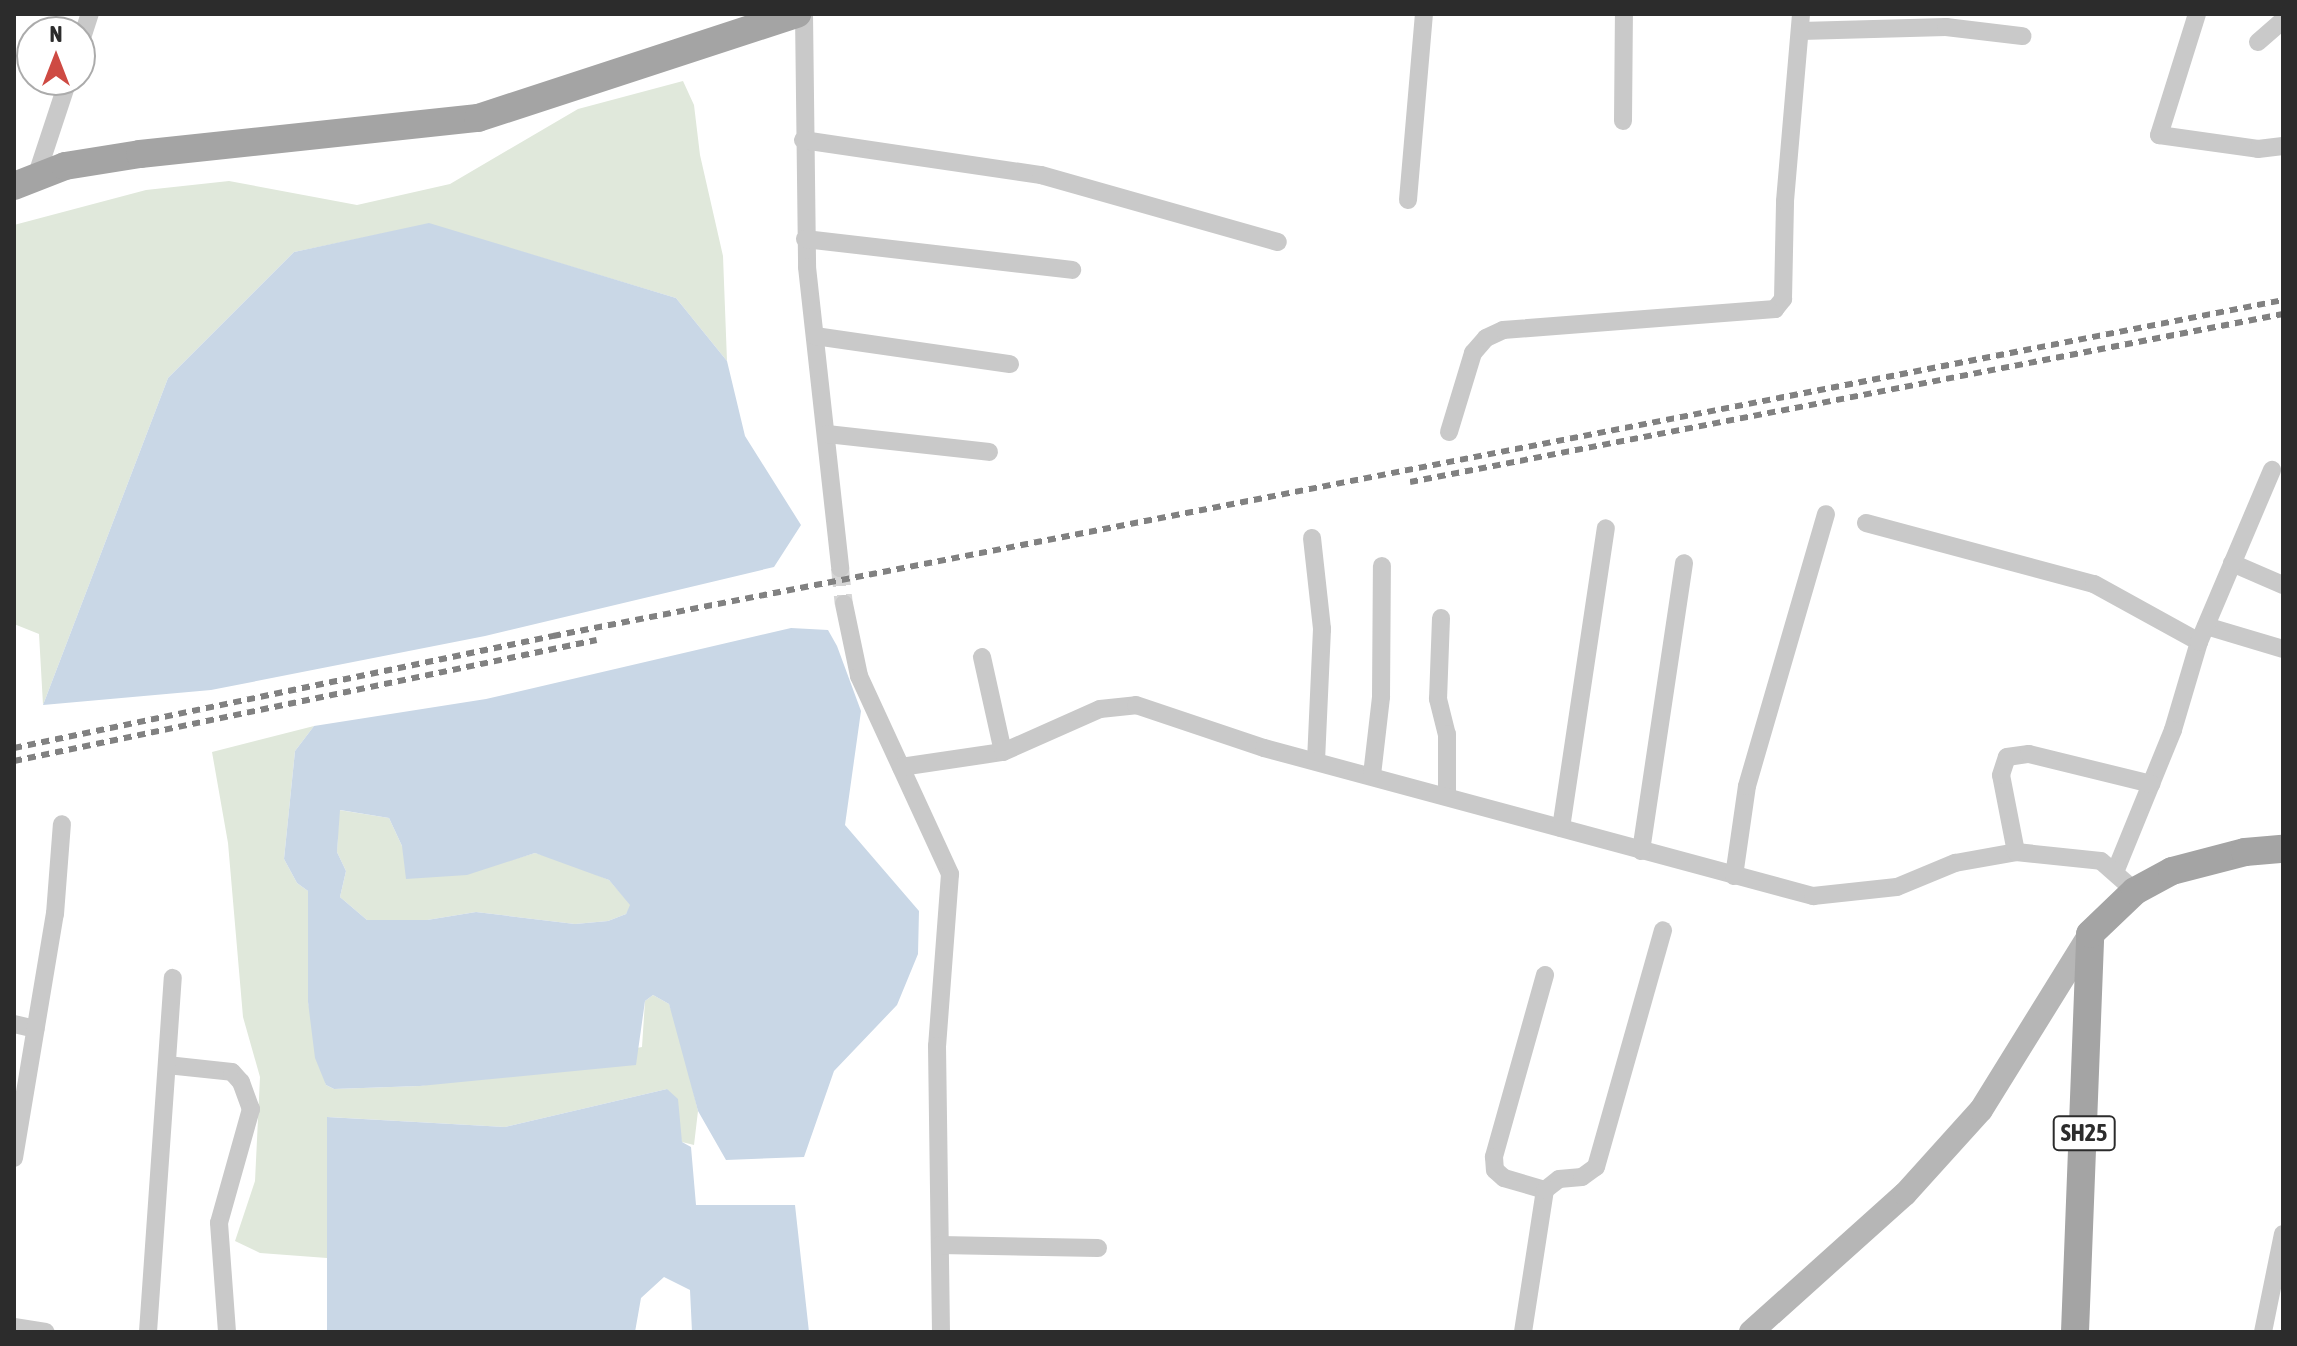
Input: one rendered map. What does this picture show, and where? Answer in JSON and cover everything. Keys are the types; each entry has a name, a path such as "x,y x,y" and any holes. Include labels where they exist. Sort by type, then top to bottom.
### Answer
{"main road":[{"path":"25,181 65,166 140,154 478,118 796,14"},
{"path":"1751,1332 1905,1194 1981,1110 2090,934 2135,891 2172,871 2245,852 2283,849"},
{"name":"SH25","path":"2075,1332 2090,934"}],"street":[{"path":"796,14 805,239 840,568"},
{"path":"1408,200 1424,14"},
{"path":"1623,121 1624,14"},
{"path":"2197,14 2159,135 2258,149 2283,146"},
{"path":"2258,42 2283,20"},
{"path":"1449,432 1473,353 1486,338 1503,330 1775,309 1783,299 1785,201 1801,22 1971,27 2022,36"},
{"path":"25,181 61,96"},
{"path":"803,140 1041,175 1278,242"},
{"path":"805,239 1072,270"},
{"path":"815,336 1010,364"},
{"path":"827,434 989,452"},
{"path":"2116,870 2196,664 2202,634 2272,470"},
{"path":"1734,876 1747,786 1826,514"},
{"path":"1866,523 2094,584 2202,634 2283,649"},
{"path":"1561,828 1606,528"},
{"path":"1312,538 1322,629 1316,760"},
{"path":"1641,851 1684,563"},
{"path":"2232,563 2283,585"},
{"path":"1372,775 1381,697 1382,566"},
{"path":"844,604 859,676 950,874 937,1046 940,1245 935,1330"},
{"path":"1441,618 1438,699 1447,734 1447,794"},
{"path":"982,657 1003,752"},
{"path":"901,767 1003,752 1100,709 1136,705 1316,760 1813,896 1897,887 1955,863 2016,852 2085,856 2116,870 2135,891"},
{"path":"2016,852 2001,775 2007,757 2029,754 2151,784"},
{"path":"14,1158 19,1084 35,1029 55,914 62,824"},
{"path":"1523,1332 1545,1190 1559,1179 1582,1177 1596,1167 1663,930"},
{"path":"1545,975 1494,1157 1495,1170 1504,1178 1545,1190"},
{"path":"148,1332 173,978"},
{"path":"14,1024 35,1029"},
{"path":"167,1065 232,1072 241,1082 251,1109 219,1223 227,1332"},
{"path":"2271,1321 2283,1234"},
{"path":"940,1245 1098,1248"},
{"path":"14,1327 46,1332"}],"shaded area":[{"path":"683,81 694,105 700,155 723,256 727,361 676,298 429,224 294,252 168,378 43,705 39,634 14,624 14,225 146,190 229,181 357,205 450,184 578,109"},
{"path":"314,726 295,751 284,859 297,883 308,891 308,1002 326,1085 334,1089 420,1086 642,1047 645,1001 653,995 669,1004 678,1029 698,1111 694,1145 682,1142 667,1089 505,1127 328,1117 327,1258 260,1253 235,1241 255,1181 260,1077 243,1017 228,843 212,752"},
{"path":"339,810 389,818 402,846 501,863 535,853 566,862 609,880 631,905 626,914 608,921 575,924 476,912 427,920 367,920 340,897 346,871 337,852"}],"water":[{"path":"429,223 676,298 727,361 745,436 801,525 774,567 485,636 211,690 43,705 168,378 294,252"},
{"path":"791,628 828,630 861,711 845,825 919,911 918,954 897,1005 834,1071 804,1157 726,1160 698,1111 669,1004 653,995 645,1001 636,1065 420,1086 334,1089 326,1085 315,1058 308,1002 308,891 297,883 284,859 295,751 314,726 486,699","holes":["340,810 389,818 402,846 406,879 467,875 535,853 609,880 630,905 626,914 608,921 575,924 476,912 427,920 367,920 340,897 346,871 337,852"]},
{"path":"667,1089 678,1099 682,1142 691,1147 696,1205 795,1205 809,1332 692,1332 690,1290 664,1277 641,1298 635,1332 327,1332 327,1117 505,1127"}],"tunnel":[{"path":"840,568 844,604"}],"railway":[{"path":"14,748 553,636 2283,300"},
{"path":"1410,482 2283,314"},
{"path":"14,761 597,640"}]}
